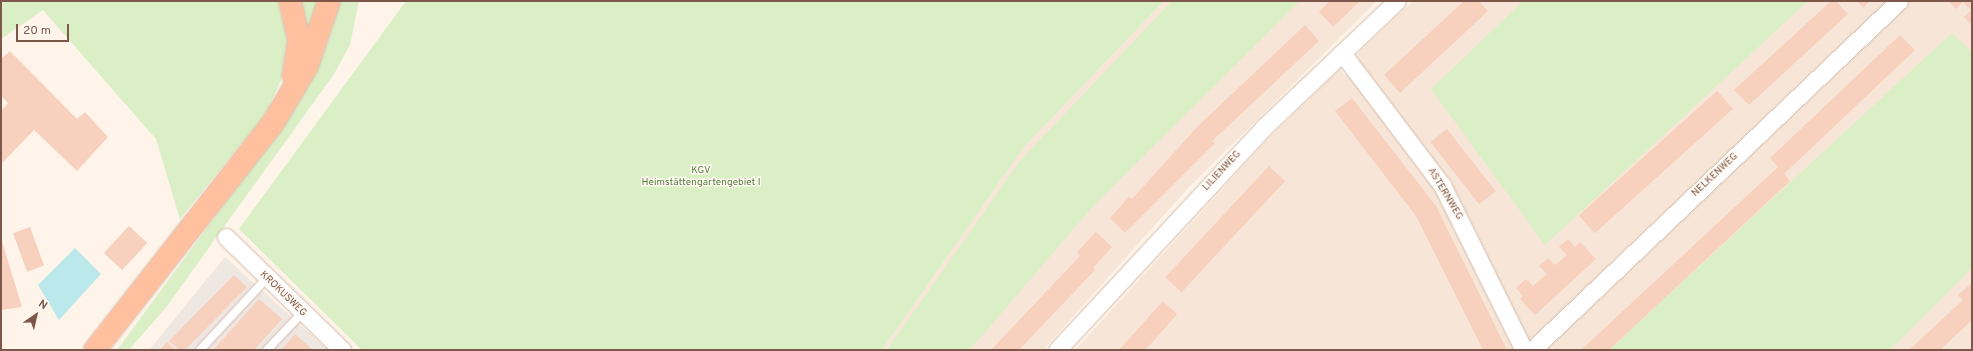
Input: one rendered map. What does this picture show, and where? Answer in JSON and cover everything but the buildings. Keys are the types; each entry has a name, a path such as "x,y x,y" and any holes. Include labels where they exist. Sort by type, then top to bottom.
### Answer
{"highway":[{"path":"283,107 298,44 297,21 290,1"},
{"path":"95,350 250,156 283,107 312,54 328,1"}],"street":[{"name":"LILIENWEG","path":"1057,350 1239,154 1396,1"},
{"name":"NELKENWEG","path":"1532,350 1899,1"},
{"name":"ASTERNWEG","path":"1342,53 1442,185 1524,350"},
{"name":"KROKUSWEG","path":"226,237 338,349"}],"lane":[{"path":"200,350 267,278"},
{"path":"267,350 302,313"}],"shaded area":[{"path":"1164,1 1377,1 1190,186 1043,350 882,350 1024,147"},
{"path":"1413,1 1972,1 1972,350 1075,350 1269,138 1340,69 1345,76 1361,63 1357,58 1359,52"},
{"path":"225,257 328,350 149,350"}],"green space":[{"path":"1,1 278,1 287,39 281,80 266,113 180,219 156,139 43,10 1,39"},
{"path":"301,1 319,1 308,31 305,17"},
{"path":"340,1 359,1 350,45 334,74 167,306 129,350 117,350 290,115 328,42"},
{"name":"KGV Heimstättengartengebiet I","path":"406,1 1164,1 1024,147 882,350 362,350 239,229"},
{"path":"1172,1 1300,1 1094,205 970,350 887,350 1020,161"},
{"path":"1523,1 1808,1 1545,245 1431,89"},
{"path":"1952,33 1972,52 1972,268 1890,350 1609,350"}],"water":[{"path":"75,248 101,274 59,320 38,285"}]}
